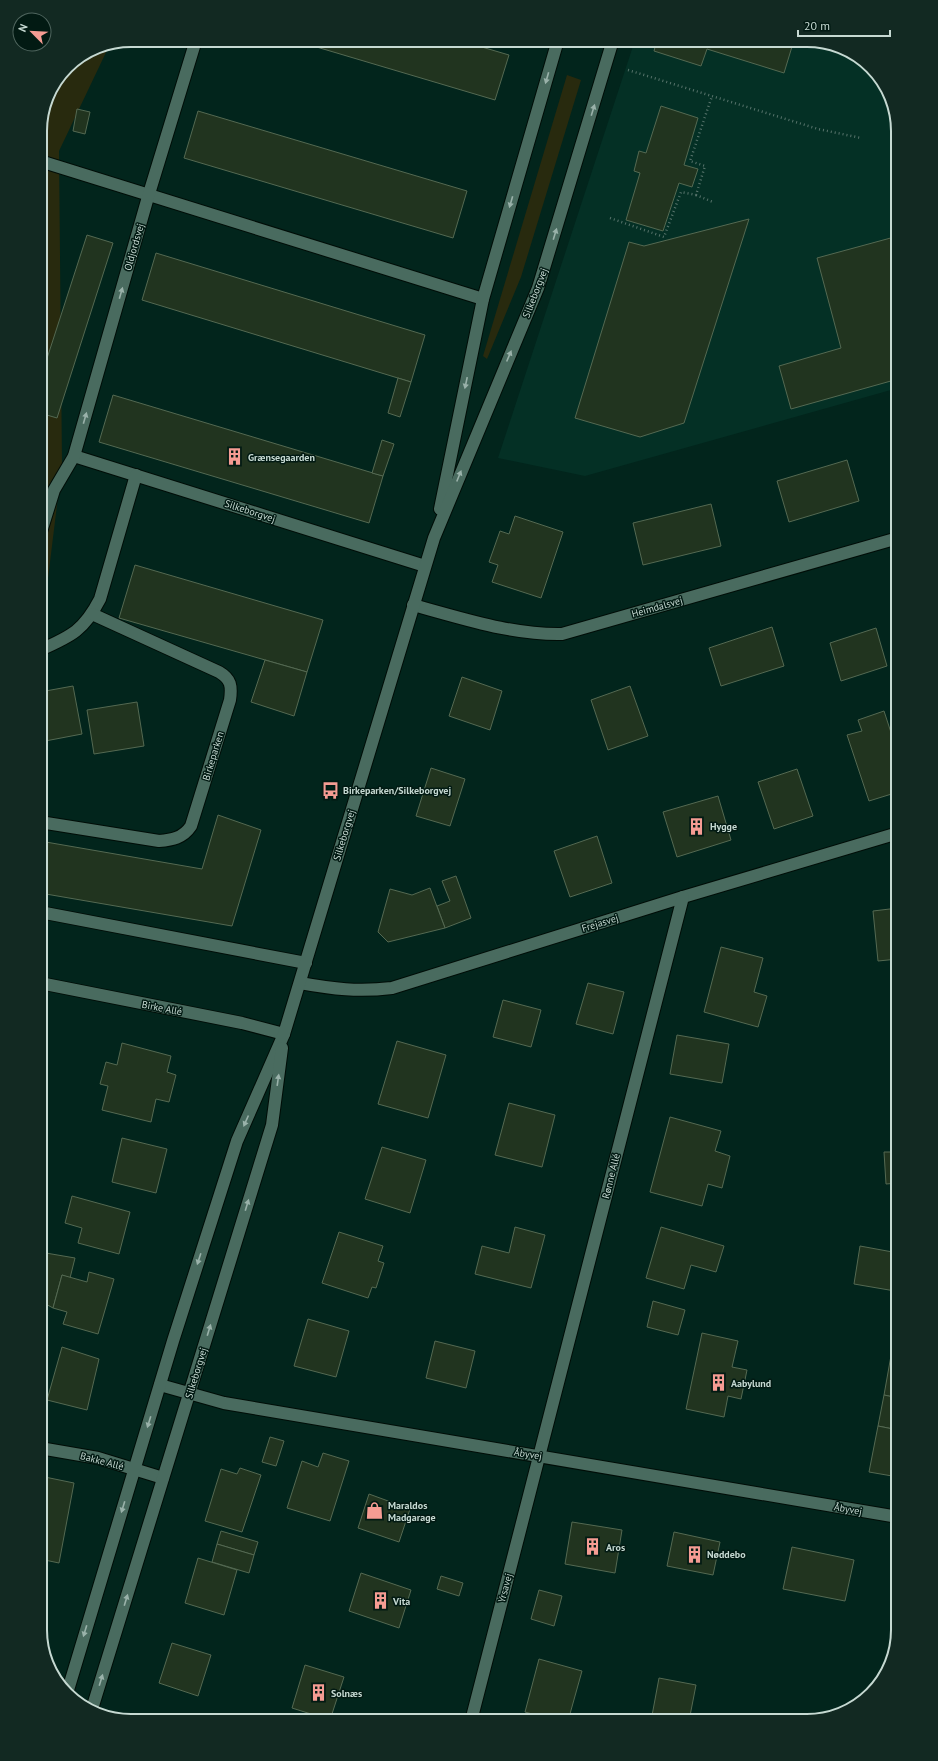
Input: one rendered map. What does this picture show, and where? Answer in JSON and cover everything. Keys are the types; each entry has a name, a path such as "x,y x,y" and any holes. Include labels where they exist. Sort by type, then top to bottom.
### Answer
{"street":[{"name":"Oldjordsvej","path":"47,512 54,490 74,456 148,196 194,47"},
{"name":"Silkeborgvej","path":"434,538 483,299 556,47"},
{"name":"Silkeborgvej","path":"69,1686 160,1385 237,1140 284,1034 434,538 538,288 611,47"},
{"path":"47,164 483,299"},
{"name":"Silkeborgvej","path":"74,456 425,566"},
{"path":"47,647 70,636 82,628 100,599 136,475"},
{"name":"Heimdalsvej","path":"413,605 497,627 536,634 562,634 891,540"},
{"name":"Birkeparken","path":"47,823 159,841 170,840 187,832 191,826 230,700 231,683 226,676 92,614"},
{"name":"Frejasvej","path":"300,983 339,990 366,991 392,988 683,897 891,835"},
{"name":"Rønne Allé","path":"540,1456 683,897"},
{"path":"47,913 306,963"},
{"name":"Birke Allé","path":"47,984 242,1023 284,1034"},
{"name":"Silkeborgvej","path":"93,1705 272,1125 284,1034"},
{"name":"Åbyvej","path":"160,1385 224,1403 891,1516"},
{"name":"Bakke Allé","path":"47,1449 98,1458 163,1478"},
{"name":"Yrsavej","path":"473,1714 540,1456"}],"path":[{"path":"632,71 818,129 861,138"},
{"path":"696,195 705,166 690,161 712,96"},
{"path":"610,218 664,237 681,192 696,195 713,202"}],"shaded area":[{"path":"633,47 812,47 834,51 853,61 862,68 874,80 885,99 891,126 891,390 585,476 498,458"},
{"path":"107,51 59,151 62,464 47,587 47,126 53,99 64,80 89,58"},
{"path":"567,75 581,80 521,277 487,359 483,356"}],"building":[{"path":"317,47 482,47 509,55 495,100"},
{"path":"655,47 792,47 784,73 707,49 701,66 654,51"},
{"path":"661,106 698,118 684,165 698,169 692,187 679,183 663,231 626,220 640,173 634,171 639,151 646,153"},
{"path":"77,109 90,112 85,134 73,131"},
{"path":"198,111 467,191 453,238 184,158"},
{"path":"749,219 684,423 640,437 575,418 629,242 644,246"},
{"path":"87,235 113,243 57,418 47,415 47,358"},
{"path":"891,238 891,381 791,409 779,366 841,348 817,258"},
{"path":"156,253 425,335 411,382 142,300"},
{"path":"398,378 411,382 400,417 388,413"},
{"name":"Grænsegaarden","path":"113,395 383,476 369,523 99,442"},
{"path":"382,440 394,444 383,476 372,473"},
{"path":"847,460 859,501 789,522 777,481"},
{"path":"711,504 721,546 643,565 633,523"},
{"path":"515,516 563,532 541,598 492,582 498,565 489,562 500,531 509,534"},
{"path":"135,565 323,620 307,672 119,618"},
{"path":"772,627 784,666 721,686 709,648"},
{"path":"876,628 887,666 841,681 830,643"},
{"path":"265,660 307,672 294,716 251,702"},
{"path":"462,677 502,691 490,730 449,716"},
{"path":"73,686 82,734 47,741 47,691"},
{"path":"630,686 648,736 608,750 591,700"},
{"path":"137,702 144,746 94,754 87,710"},
{"path":"884,711 891,732 891,794 869,801 847,735 862,731 858,720"},
{"path":"431,768 465,779 450,826 416,816"},
{"path":"797,769 813,816 774,829 758,782"},
{"name":"Hygge","path":"718,796 731,840 677,857 663,812"},
{"path":"218,815 261,830 232,926 47,894 47,842 202,869"},
{"path":"597,836 612,883 570,897 554,851"},
{"path":"456,876 471,918 445,928 437,906 450,901 442,881"},
{"path":"430,888 445,928 388,942 378,932 390,889 412,895"},
{"path":"891,909 891,960 878,961 873,911"},
{"path":"721,947 763,958 754,992 767,996 758,1027 704,1012"},
{"path":"588,983 624,992 613,1034 576,1024"},
{"path":"503,1000 541,1010 531,1047 493,1037"},
{"path":"677,1035 729,1044 722,1083 670,1074"},
{"path":"397,1041 446,1055 428,1118 378,1104"},
{"path":"122,1043 171,1056 167,1072 176,1075 169,1102 156,1099 151,1122 102,1110 108,1086 100,1084 106,1062 117,1065"},
{"path":"509,1103 555,1115 542,1167 495,1155"},
{"path":"670,1117 721,1131 715,1151 730,1156 722,1188 708,1184 702,1206 650,1192"},
{"path":"122,1138 167,1149 156,1193 112,1182"},
{"path":"382,1147 426,1160 410,1213 365,1199"},
{"path":"884,1152 891,1152 891,1184 886,1184"},
{"path":"72,1196 130,1212 119,1254 78,1243 82,1228 65,1223"},
{"path":"515,1227 545,1235 531,1288 475,1274 482,1246 509,1253"},
{"path":"661,1227 724,1246 716,1272 691,1265 684,1289 646,1278"},
{"path":"339,1232 383,1246 378,1261 384,1263 376,1288 372,1287 368,1298 322,1283"},
{"path":"860,1246 891,1252 891,1290 854,1284"},
{"path":"47,1253 75,1258 70,1278 62,1275 53,1308 47,1305"},
{"path":"89,1272 114,1279 98,1334 63,1324 67,1312 53,1308 62,1275 87,1282"},
{"path":"653,1301 685,1310 678,1335 647,1327"},
{"path":"308,1319 349,1331 336,1377 294,1366"},
{"name":"Aabylund","path":"702,1333 738,1341 732,1367 747,1370 741,1399 728,1396 724,1417 686,1409"},
{"path":"435,1341 475,1351 466,1388 426,1378"},
{"path":"62,1347 99,1359 87,1410 47,1400"},
{"path":"891,1356 891,1396 884,1395"},
{"path":"884,1395 891,1396 891,1429 878,1426"},
{"path":"878,1426 891,1429 891,1476 869,1472"},
{"path":"270,1437 284,1441 276,1466 262,1462"},
{"path":"323,1453 349,1461 330,1521 287,1508 302,1461 318,1467"},
{"path":"240,1468 261,1475 242,1532 205,1521 221,1469 237,1474"},
{"path":"47,1477 74,1483 59,1563 47,1560"},
{"path":"369,1494 410,1509 399,1542 358,1528"},
{"name":"Aros","path":"572,1522 622,1530 615,1573 565,1564"},
{"path":"221,1531 258,1542 254,1555 217,1544"},
{"name":"Nøddebo","path":"674,1532 720,1542 713,1575 667,1566"},
{"path":"217,1544 254,1555 249,1573 212,1562"},
{"path":"792,1547 854,1560 845,1601 783,1589"},
{"path":"198,1558 237,1570 224,1615 185,1603"},
{"name":"Vita","path":"361,1573 411,1590 399,1628 349,1611"},
{"path":"441,1576 463,1583 459,1596 437,1589"},
{"path":"539,1590 562,1596 554,1626 531,1619"},
{"path":"172,1643 211,1655 198,1696 159,1683"},
{"path":"539,1659 582,1671 570,1714 532,1714 525,1712"},
{"name":"Solnæs","path":"305,1665 344,1677 332,1714 311,1714 292,1708"},
{"path":"659,1678 696,1685 690,1714 652,1714"}],"place":[{"name":"Grænsegaarden","path":"235,457"},
{"name":"Birkeparken/Silkeborgvej","path":"330,790"},
{"name":"Hygge","path":"697,826"},
{"name":"Aabylund","path":"718,1383"},
{"name":"Maraldos Madgarage","path":"375,1511"},
{"name":"Aros","path":"593,1547"},
{"name":"Nøddebo","path":"694,1554"},
{"name":"Vita","path":"380,1601"},
{"name":"Solnæs","path":"318,1693"}]}
